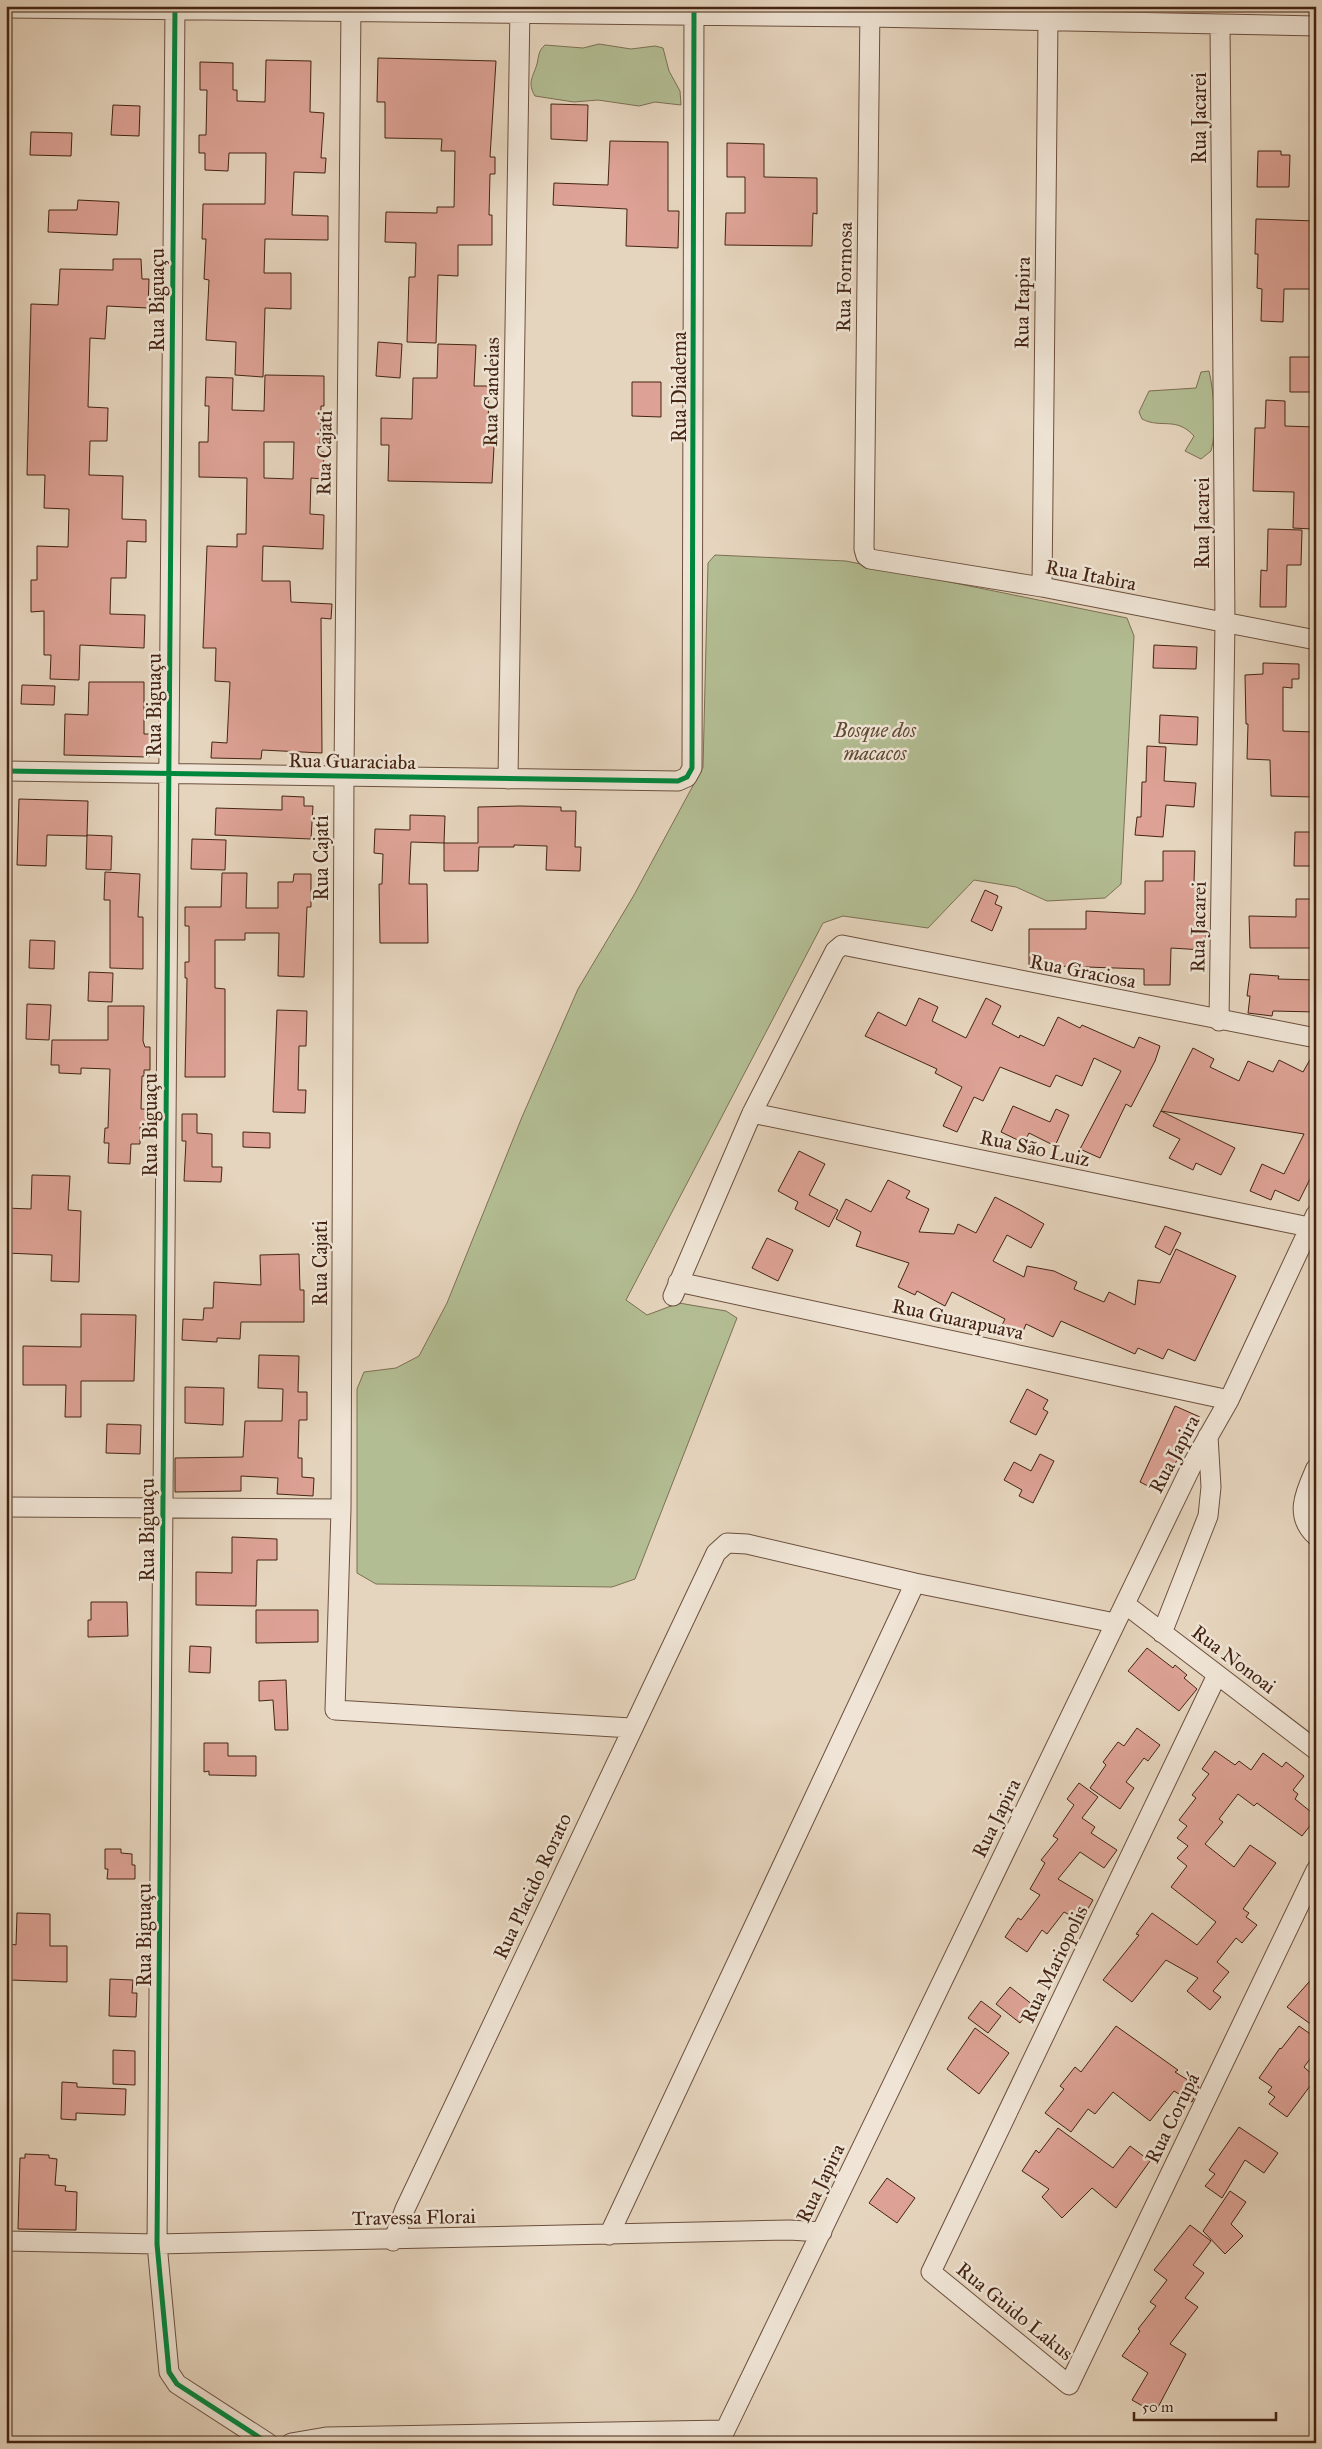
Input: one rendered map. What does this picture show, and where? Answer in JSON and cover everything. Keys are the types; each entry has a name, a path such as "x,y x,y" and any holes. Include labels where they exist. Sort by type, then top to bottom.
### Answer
{"street":[{"path":"6,8 351,8 1029,13 1048,20 1189,15 1220,24 1316,26"},
{"name":"Rua Biguaçu","path":"175,8 156,2244 169,2372 178,2384 268,2443"},
{"name":"Rua Cajati","path":"351,8 344,775 342,1508 335,1710 631,1728"},
{"name":"Rua Candeias","path":"508,779 520,10"},
{"name":"Rua Diadema","path":"692,768 694,11"},
{"name":"Rua Formosa","path":"864,549 870,12"},
{"name":"Rua Itapira","path":"1042,588 1048,20"},
{"name":"Rua Jacarei","path":"1219,1021 1225,622 1220,24"},
{"name":"Rua Itabira","path":"864,549 866,556 870,559 1042,588 1316,640"},
{"name":"Rua Guaraciaba","path":"6,771 168,775 344,775 678,781 687,777 692,768"},
{"name":"Rua Graciosa","path":"752,1113 835,951 842,945 1219,1021 1316,1038"},
{"name":"Rua São Luiz","path":"752,1113 1312,1221"},
{"name":"Rua Guarapuava","path":"752,1113 675,1289 1229,1400"},
{"name":"Rua Japira","path":"722,2436 1192,1465 1229,1400 1312,1221"},
{"path":"1162,1633 1208,1516 1211,1487 1208,1436"},
{"path":"1316,1468 1303,1498 1304,1517 1316,1536"},
{"path":"6,1507 342,1508"},
{"name":"Rua Placido Rorato","path":"393,2241 404,2209 631,1728 716,1553 727,1543 747,1544 915,1583"},
{"path":"609,2235 915,1583 1115,1624"},
{"name":"Rua Nonoai","path":"1125,1604 1316,1750"},
{"name":"Rua Mariopolis","path":"932,2272 1217,1675"},
{"name":"Rua Corupá","path":"1069,2385 1316,1870"},
{"name":"Travessa Florai","path":"6,2241 156,2244 822,2232"},
{"name":"Rua Guido Lakus","path":"932,2272 1069,2385"},
{"path":"292,2443 326,2437 722,2436"}],"green space":[{"path":"599,44 631,49 655,46 663,48 669,71 680,91 681,105 655,102 639,106 598,100 574,102 535,96 531,84 540,52 545,45 583,48"},
{"path":"1209,371 1213,400 1214,433 1211,451 1201,459 1185,451 1194,436 1187,430 1175,424 1149,422 1142,419 1139,412 1149,391 1196,388 1201,372"},
{"name":"Bosque dos macacos","path":"715,555 846,561 1127,618 1134,636 1121,884 1105,898 1047,901 1016,887 974,880 928,928 843,916 823,923 626,1300 647,1315 679,1303 726,1311 737,1318 635,1579 612,1587 376,1584 357,1573 357,1389 364,1372 396,1368 419,1356 447,1303 522,1117 578,989 634,895 703,767 708,563"}],"building":[{"path":"378,58 496,61 490,157 495,157 495,174 490,174 489,215 492,215 492,245 458,245 458,276 438,275 436,343 407,342 409,277 415,277 416,243 385,242 386,212 437,213 437,207 454,207 455,151 441,151 442,139 385,138 385,102 377,102"},
{"path":"266,60 311,61 310,112 324,113 321,158 326,158 325,173 294,172 292,215 328,216 328,240 265,239 264,273 291,273 291,309 265,308 263,377 235,375 236,342 206,340 209,280 204,279 206,239 202,239 203,204 265,204 266,153 229,153 228,171 205,170 205,153 199,153 199,135 206,135 207,90 200,90 200,62 233,63 233,90 237,90 237,101 265,102"},
{"path":"551,104 588,105 587,141 551,139"},
{"path":"113,105 140,106 139,136 111,135"},
{"path":"31,132 72,133 71,156 30,155"},
{"path":"610,141 668,142 668,211 679,211 678,248 626,246 627,209 553,205 554,183 608,185"},
{"path":"727,143 764,144 764,177 817,178 817,214 813,213 812,246 725,245 726,213 745,213 745,177 727,177"},
{"path":"1258,151 1281,151 1281,155 1290,155 1289,187 1257,187"},
{"path":"78,200 119,202 117,235 48,232 49,210 77,210"},
{"path":"1256,219 1316,221 1314,289 1284,289 1283,322 1261,321 1262,289 1257,288 1258,254 1255,254"},
{"path":"113,259 141,259 142,279 149,279 148,308 107,306 105,339 90,338 88,407 108,408 107,441 90,441 89,475 123,476 122,519 146,520 146,542 127,541 126,578 111,578 110,614 145,615 144,648 80,645 79,680 50,679 51,655 44,655 44,611 31,612 31,580 37,580 37,546 68,547 69,509 44,508 45,475 27,475 31,304 58,305 60,269 113,270"},
{"path":"378,342 402,344 400,378 376,376"},
{"path":"438,344 476,345 474,386 489,386 488,429 495,429 492,483 388,481 389,445 381,445 381,418 412,419 413,378 437,378"},
{"path":"1290,357 1315,357 1314,392 1290,392"},
{"path":"265,375 324,376 324,406 321,406 320,452 324,452 323,479 311,478 310,514 324,515 323,549 263,546 262,581 290,581 291,602 332,604 331,619 321,618 322,753 262,750 261,759 211,758 212,742 227,743 230,682 215,681 216,648 203,648 207,546 237,547 237,534 246,534 247,478 199,477 199,442 208,442 209,406 205,406 206,377 233,378 232,410 264,411","holes":["264,442 294,442 293,479 264,478"]},
{"path":"632,382 661,382 661,417 632,416"},
{"path":"1266,400 1285,401 1285,426 1315,427 1312,529 1293,528 1294,492 1253,491 1255,428 1265,428"},
{"path":"1268,529 1302,530 1301,565 1287,565 1286,607 1260,607 1261,570 1267,571"},
{"path":"1154,645 1197,647 1196,669 1153,668"},
{"path":"1263,663 1299,664 1299,679 1292,679 1292,688 1283,687 1283,731 1315,732 1313,797 1271,796 1270,760 1247,759 1248,724 1246,724 1245,675 1263,674"},
{"path":"89,682 144,682 144,734 150,734 149,757 64,755 65,714 88,715"},
{"path":"22,685 55,686 54,705 21,704"},
{"path":"1160,715 1198,717 1197,745 1159,743"},
{"path":"1147,746 1166,747 1164,781 1196,783 1194,807 1166,805 1163,837 1135,835 1137,817 1141,817 1142,782 1146,782"},
{"path":"282,796 304,797 304,806 313,806 311,839 215,835 216,808 282,810"},
{"path":"19,799 88,801 87,836 47,835 46,866 17,865"},
{"path":"478,807 561,807 561,811 576,811 575,847 581,847 580,871 546,870 547,846 514,845 514,847 479,847 478,871 444,871 444,843 478,843"},
{"path":"410,815 445,816 444,843 411,842 409,884 427,884 428,943 380,943 379,884 382,884 383,854 374,853 375,829 410,830"},
{"path":"1295,832 1313,832 1313,866 1294,866"},
{"path":"87,835 112,836 111,870 86,869"},
{"path":"192,839 226,840 225,870 191,869"},
{"path":"1163,851 1195,851 1194,882 1200,882 1200,927 1207,928 1203,950 1171,948 1170,985 1144,985 1144,969 1029,965 1029,929 1086,929 1086,911 1145,914 1145,881 1163,881"},
{"path":"105,872 140,874 138,917 143,917 143,969 110,968 110,900 104,900"},
{"path":"222,873 247,873 246,908 278,908 278,882 293,882 294,874 311,874 311,907 307,907 304,977 278,976 279,933 245,933 245,940 215,940 215,988 225,989 225,1077 185,1077 187,978 185,978 185,962 189,962 189,926 185,926 185,907 221,907"},
{"path":"985,890 998,896 995,904 1002,907 992,931 971,921"},
{"path":"1296,899 1313,899 1316,948 1250,948 1249,916 1296,917"},
{"path":"30,940 55,941 54,969 29,968"},
{"path":"89,972 113,973 112,1002 88,1001"},
{"path":"1250,974 1279,976 1278,979 1316,980 1316,1012 1273,1011 1272,1016 1248,1013 1250,996 1247,996"},
{"path":"919,998 938,1007 932,1021 966,1038 986,998 1001,1006 992,1024 1019,1038 1020,1035 1044,1046 1058,1017 1080,1028 1082,1025 1134,1048 1139,1037 1160,1046 1155,1061 1131,1107 1126,1104 1100,1158 1080,1149 1121,1071 1094,1058 1082,1086 1056,1075 1050,1087 1000,1067 983,1101 974,1097 957,1132 943,1126 962,1087 935,1073 937,1069 865,1036 878,1012 906,1026"},
{"path":"27,1004 51,1005 49,1040 26,1039"},
{"path":"108,1006 144,1006 143,1041 145,1047 150,1047 150,1070 144,1070 144,1076 142,1076 141,1109 150,1109 149,1128 140,1127 140,1144 131,1144 130,1164 108,1163 109,1143 104,1143 105,1128 108,1128 110,1069 81,1068 81,1074 59,1073 59,1065 51,1065 52,1040 108,1040"},
{"path":"277,1010 307,1011 306,1046 299,1046 298,1090 306,1090 305,1113 273,1112"},
{"path":"1193,1048 1214,1059 1210,1067 1239,1081 1248,1061 1273,1072 1279,1060 1303,1072 1316,1049 1316,1167 1299,1201 1275,1190 1271,1200 1250,1191 1262,1164 1284,1174 1304,1134 1161,1111"},
{"path":"1013,1106 1050,1122 1056,1109 1069,1115 1055,1146 1029,1133 1024,1143 1001,1132"},
{"path":"1161,1111 1235,1148 1221,1175 1196,1163 1193,1170 1169,1158 1180,1139 1153,1126"},
{"path":"182,1114 197,1114 197,1133 212,1134 212,1167 222,1167 221,1182 184,1181 186,1141 182,1141"},
{"path":"243,1132 270,1133 270,1148 243,1147"},
{"path":"799,1151 825,1164 809,1195 838,1210 829,1227 795,1209 798,1202 778,1191"},
{"path":"32,1175 70,1176 68,1210 81,1211 79,1282 51,1281 52,1255 6,1253 6,1208 31,1209"},
{"path":"888,1180 910,1191 906,1198 929,1209 919,1232 954,1234 958,1224 976,1233 995,1197 1020,1210 1044,1224 1031,1248 1007,1235 993,1261 1024,1277 1027,1266 1054,1271 1077,1282 1074,1289 1104,1302 1109,1292 1135,1305 1138,1280 1160,1283 1176,1249 1236,1276 1195,1361 1168,1349 1163,1359 1138,1348 1135,1354 1061,1321 1053,1337 1026,1324 1022,1334 1002,1325 1005,1319 952,1292 945,1306 917,1291 915,1295 898,1287 909,1263 856,1246 861,1232 836,1219 846,1199 871,1212"},
{"path":"1165,1226 1181,1233 1170,1255 1155,1247"},
{"path":"767,1238 793,1250 778,1281 752,1268"},
{"path":"299,1254 300,1290 304,1290 304,1322 241,1322 240,1339 217,1338 217,1342 182,1340 183,1319 203,1320 204,1308 213,1308 214,1282 261,1285 260,1255"},
{"path":"81,1314 136,1315 134,1381 81,1381 81,1417 65,1417 66,1385 23,1385 23,1346 81,1347"},
{"path":"259,1355 299,1356 298,1392 307,1392 307,1420 299,1420 298,1458 302,1458 302,1477 314,1478 313,1496 277,1494 278,1478 241,1476 241,1491 175,1492 175,1458 243,1457 245,1421 282,1421 283,1389 258,1388"},
{"path":"185,1387 224,1388 223,1425 185,1423"},
{"path":"1027,1389 1048,1400 1043,1409 1048,1412 1036,1435 1010,1422"},
{"path":"1175,1406 1200,1417 1160,1492 1140,1482"},
{"path":"107,1424 141,1425 140,1454 106,1453"},
{"path":"1040,1454 1054,1461 1033,1503 1019,1496 1022,1490 1004,1480 1014,1462 1031,1471"},
{"path":"232,1537 277,1539 277,1560 257,1560 256,1606 196,1605 196,1572 232,1573"},
{"path":"91,1602 127,1602 128,1636 88,1637 88,1620 91,1620"},
{"path":"256,1610 318,1610 318,1642 256,1643"},
{"path":"190,1646 211,1647 210,1673 189,1672"},
{"path":"1147,1648 1173,1668 1175,1665 1187,1675 1184,1678 1197,1689 1179,1711 1128,1671"},
{"path":"286,1680 288,1730 275,1730 273,1700 259,1701 259,1681"},
{"path":"1137,1728 1160,1745 1148,1761 1144,1758 1126,1782 1134,1788 1120,1809 1090,1788 1106,1765 1103,1762 1118,1742 1124,1746"},
{"path":"204,1743 228,1743 228,1756 256,1756 256,1776 209,1775 209,1771 204,1772"},
{"path":"1215,1751 1235,1765 1239,1761 1251,1770 1263,1753 1282,1767 1286,1762 1304,1776 1293,1790 1298,1794 1295,1799 1316,1818 1302,1836 1257,1803 1254,1806 1238,1794 1219,1819 1223,1822 1205,1844 1234,1867 1250,1845 1276,1863 1243,1909 1249,1913 1246,1917 1257,1925 1242,1943 1236,1938 1217,1962 1229,1972 1213,1991 1221,1997 1210,2010 1187,1991 1198,1978 1166,1960 1132,2002 1103,1980 1139,1935 1136,1934 1152,1913 1197,1945 1216,1922 1171,1887 1187,1866 1177,1858 1188,1846 1177,1838 1187,1826 1179,1820 1196,1798 1192,1795 1209,1774 1202,1769"},
{"path":"1079,1783 1098,1797 1082,1818 1095,1827 1091,1833 1117,1850 1104,1868 1080,1852 1058,1879 1093,1900 1081,1921 1064,1912 1047,1934 1042,1930 1027,1952 1005,1937 1018,1918 1021,1920 1040,1895 1030,1889 1045,1863 1041,1860 1058,1839 1053,1836 1074,1805 1067,1799"},
{"path":"105,1849 121,1849 121,1853 132,1854 132,1865 135,1865 135,1879 107,1879 108,1869 105,1869"},
{"path":"17,1913 50,1914 50,1946 67,1946 67,1982 10,1980 11,1944 16,1945"},
{"path":"1316,1974 1316,2028 1287,2007"},
{"path":"110,1979 133,1980 132,1993 137,1993 136,2017 109,2016"},
{"path":"1010,1987 1033,2005 1020,2023 996,2004"},
{"path":"981,2001 1001,2016 988,2033 968,2018"},
{"path":"1116,2026 1178,2070 1175,2072 1199,2087 1192,2102 1174,2091 1150,2121 1113,2092 1095,2114 1088,2109 1071,2132 1045,2113 1064,2089 1060,2086 1075,2067 1081,2072"},
{"path":"1299,2026 1316,2038 1316,2051 1304,2067 1316,2078 1287,2117 1269,2104 1275,2097 1268,2092 1272,2087 1259,2078 1280,2048"},
{"path":"975,2028 1009,2053 979,2094 947,2069"},
{"path":"113,2050 135,2051 135,2085 113,2084"},
{"path":"62,2082 77,2083 77,2087 126,2089 125,2115 76,2113 76,2120 61,2119"},
{"path":"1239,2127 1278,2153 1264,2173 1245,2160 1222,2198 1205,2186 1215,2174 1209,2170"},
{"path":"1058,2128 1113,2168 1130,2146 1150,2161 1116,2208 1092,2188 1062,2218 1042,2197 1049,2189 1022,2171 1036,2150 1039,2153"},
{"path":"25,2154 49,2155 49,2158 57,2159 55,2185 66,2186 65,2191 77,2192 76,2230 18,2229 20,2158 25,2158"},
{"path":"887,2178 915,2198 897,2223 869,2203"},
{"path":"1230,2191 1246,2202 1231,2224 1243,2236 1225,2254 1203,2231"},
{"path":"1190,2225 1211,2241 1193,2265 1204,2273 1185,2298 1198,2307 1170,2344 1186,2354 1155,2413 1132,2400 1148,2373 1122,2356 1140,2331 1138,2329 1156,2306 1150,2302 1167,2280 1154,2270"}],"cycle path":[{"path":"175,6 157,2244 169,2372 177,2384 268,2443"},
{"path":"6,771 678,781 687,777 692,768 694,6"}]}
